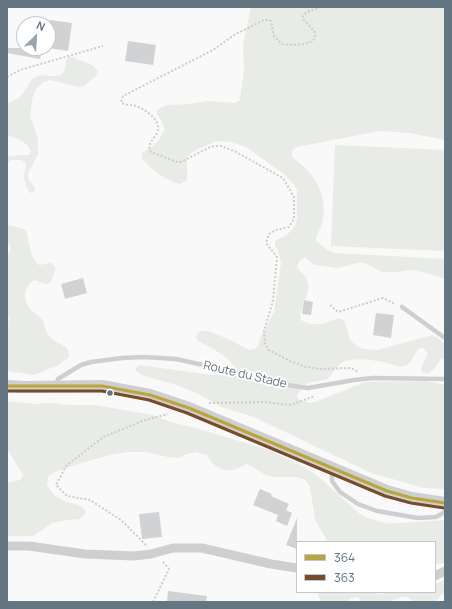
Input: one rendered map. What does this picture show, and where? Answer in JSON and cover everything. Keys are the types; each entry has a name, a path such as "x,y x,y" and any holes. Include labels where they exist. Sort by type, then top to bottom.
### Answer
{"street":[{"path":"7,386 93,386 118,388 150,395 189,408 266,439 367,484 400,495 423,500 445,502"},
{"path":"7,546 29,546 111,556 134,556 173,548 202,548 271,564 296,568"}],"lane":[{"path":"402,307 445,338"},
{"name":"Route du Stade","path":"56,386 58,379 81,365 91,362 122,358 144,357 196,363 272,383 308,388 364,379 445,379"},
{"path":"332,468 332,481 340,492 358,504 377,511 418,518 436,517 445,512"}],"path":[{"path":"321,7 307,12 303,16 316,32 312,41 298,44 282,44 274,36 271,21 264,20 234,35 213,50 123,96 121,102 123,105 137,106 149,114 157,123 157,133 148,146 151,152 177,162 181,162 214,146 221,146 234,151 283,178 294,197 294,219 289,227 276,230 269,234 266,243 277,258 273,301 264,331 265,344 276,355 306,367 320,369 351,368 360,373 364,379"},
{"path":"7,77 20,70 103,46"},
{"path":"330,305 338,312 383,298 402,307"},
{"path":"155,552 120,520 90,500 67,496 56,484 66,466 103,437 145,420 211,402 265,402 290,405 318,395"},
{"path":"153,602 169,569 163,562"}],"shaded area":[{"path":"251,7 445,7 445,140 410,133 379,131 297,147 292,150 292,157 313,178 322,195 324,213 316,241 326,249 335,253 445,259 445,278 411,270 382,272 365,263 357,263 338,268 315,265 305,258 300,260 297,267 306,278 308,284 301,320 311,324 320,324 339,318 345,322 350,340 363,349 377,350 433,335 445,343 445,359 441,359 434,369 428,374 422,372 421,368 428,354 424,348 418,349 410,362 404,366 373,360 349,360 340,364 328,379 307,383 297,395 298,399 309,403 368,382 427,381 445,385 445,489 424,488 371,473 254,417 221,407 199,394 174,384 144,376 136,371 136,368 139,365 212,375 228,375 235,369 229,360 219,352 197,340 196,336 200,331 208,331 226,338 249,350 255,349 258,346 274,312 281,263 275,246 275,241 287,235 294,227 297,220 297,191 295,186 284,174 246,147 232,142 216,141 192,152 187,157 187,180 180,184 164,177 142,159 142,153 156,144 165,130 156,113 158,109 167,105 208,101 235,103 240,100 244,70 243,45"},
{"path":"68,57 72,57 94,66 98,71 96,76 83,87 50,80 43,82 36,89 32,99 30,116 38,139 38,154 28,173 28,178 35,188 34,192 30,193 24,179 26,163 21,160 11,160 7,163 7,156 29,155 31,151 18,139 7,135 7,103 20,97 35,77 56,76 64,73"},
{"path":"335,145 445,150 445,251 331,246"},
{"path":"7,225 19,227 25,230 35,261 39,265 51,263 56,268 51,282 46,284 34,280 30,283 26,290 25,298 28,306 45,325 49,336 68,349 69,357 58,365 34,375 7,371 7,335 9,318 7,314 7,258 11,248 7,241"},
{"path":"7,401 34,404 53,403 68,405 95,405 152,415 174,423 196,428 269,450 306,468 320,478 360,514 368,518 388,524 445,520 445,563 436,564 436,541 327,541 315,520 310,487 305,480 297,477 274,477 266,475 247,464 236,469 224,470 214,465 207,455 196,452 179,458 146,452 114,454 55,472 48,476 47,485 54,495 66,502 76,504 85,509 85,514 80,519 52,523 33,536 7,536 7,483 20,480 23,475 7,449"},
{"path":"445,580 445,593 442,594 435,602 414,602 404,597 388,602 378,603 364,602 357,597 351,598 347,602 321,602 317,593 436,593 436,584"}],"building":[{"path":"56,21 72,23 68,51 56,49"},
{"path":"128,41 156,45 153,65 125,61"},
{"path":"7,48 16,48 16,55 7,53"},
{"path":"24,56 41,56 40,59"},
{"path":"83,278 87,293 65,299 61,284"},
{"path":"304,300 313,302 311,315 302,314"},
{"path":"376,313 394,315 391,338 373,335"},
{"path":"260,489 289,504 286,510 292,513 287,526 276,521 278,515 253,505"},
{"path":"159,512 162,537 142,539 139,514"},
{"path":"297,518 296,549 286,545"},
{"path":"168,591 207,596 206,602 167,602"}],"transit line":[{"name":"364","path":"7,386 102,386 150,395 189,408 387,491 412,498 445,503"},
{"name":"363","path":"7,391 102,391 149,400 187,413 385,496 411,503 444,508"}]}
